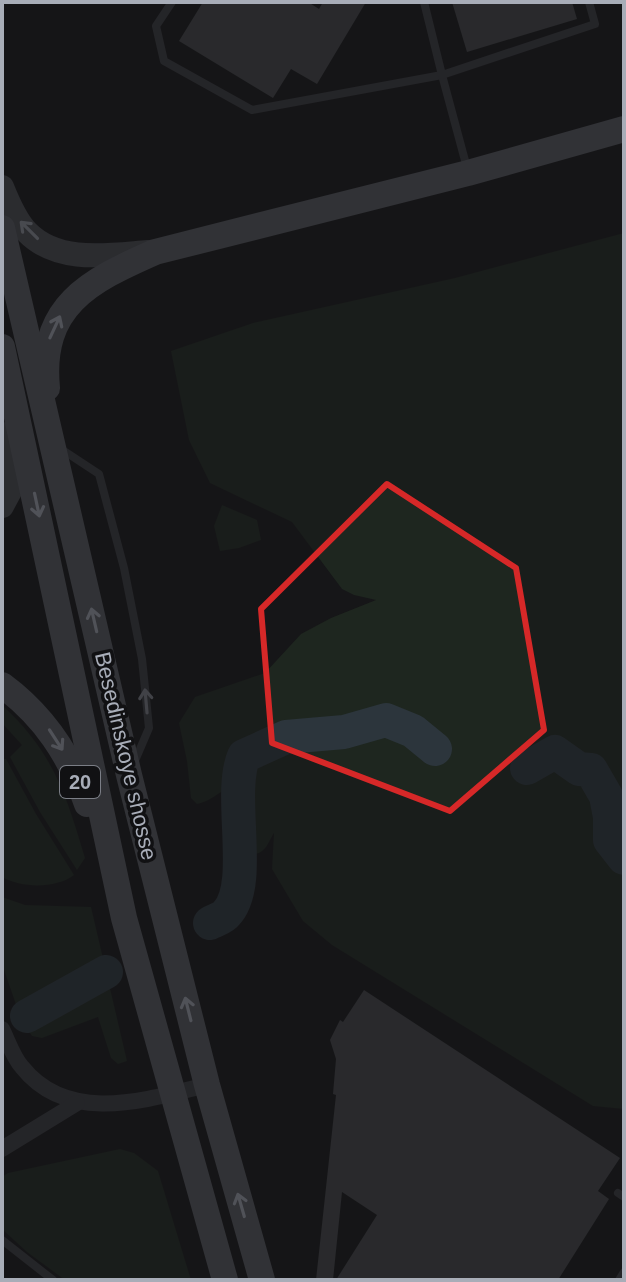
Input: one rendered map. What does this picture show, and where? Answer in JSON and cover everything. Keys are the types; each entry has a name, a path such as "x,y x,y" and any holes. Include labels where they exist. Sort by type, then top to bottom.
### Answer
{"main road":[{"path":"53,438 45,373 49,339 64,309 85,289 112,271 155,252 468,173 624,129"},
{"name":"Besedinskoye shosse","path":"2,228 129,775 207,1085 262,1280"},
{"name":"Besedinskoye shosse","path":"2,347 121,902 225,1280"},
{"name":"20","path":"2,685 24,701 53,734 77,776 121,902"}],"street":[{"path":"2,187 27,232 53,248 82,256 155,252"},
{"path":"2,506 10,491 16,401"},
{"path":"2,1029 19,1064 36,1084 77,1103 96,1105 143,1100 207,1085"},
{"path":"2,1149 77,1103"}],"lane":[{"path":"172,2 156,26 164,61 252,110 442,75 595,24 589,2"},
{"path":"424,2 468,173"},
{"path":"53,438 99,474 124,568 142,659 149,728 129,775"},
{"path":"2,1240 53,1280"},
{"path":"619,1280 624,1272"}],"highlighted area":[{"path":"387,484 516,568 544,730 450,811 272,743 261,609"}],"shaded area":[{"path":"624,233 624,1109 593,1106 332,945 303,921 272,869 274,833 263,850 250,855 247,852 246,795 225,790 197,804 191,798 179,723 195,697 265,673 301,634 376,600 342,589 292,522 210,483 189,440 171,351 253,323 455,278"},
{"path":"222,505 257,520 261,540 220,551 214,526"},
{"path":"2,705 34,740 56,775 85,858 77,870 10,757 22,745 2,723"},
{"path":"2,759 6,759 74,875 67,880 38,885 2,877"},
{"path":"2,897 25,905 91,907 127,1061 118,1064 111,1058 98,1017 42,1038 32,1036 21,1019 2,964"},
{"path":"120,1149 134,1153 158,1171 191,1280 65,1280 2,1229 2,1177 8,1173"}],"building":[{"path":"203,2 308,2 319,9 323,2 366,2 317,84 291,69 273,98 179,41"},
{"path":"452,2 572,2 577,19 467,52"},
{"path":"364,990 620,1158 598,1191 609,1199 558,1280 336,1280 377,1215 342,1192 333,1280 316,1280 336,1095 333,1094 336,1059 330,1040 340,1020 343,1022"}],"waterway":[{"path":"210,923 226,914 239,883 238,793 244,756 286,737 344,732 386,720 413,731 435,749"},
{"path":"527,768 555,752 579,769 591,770 606,796 610,840 624,858"},
{"path":"27,1016 106,972"}]}
